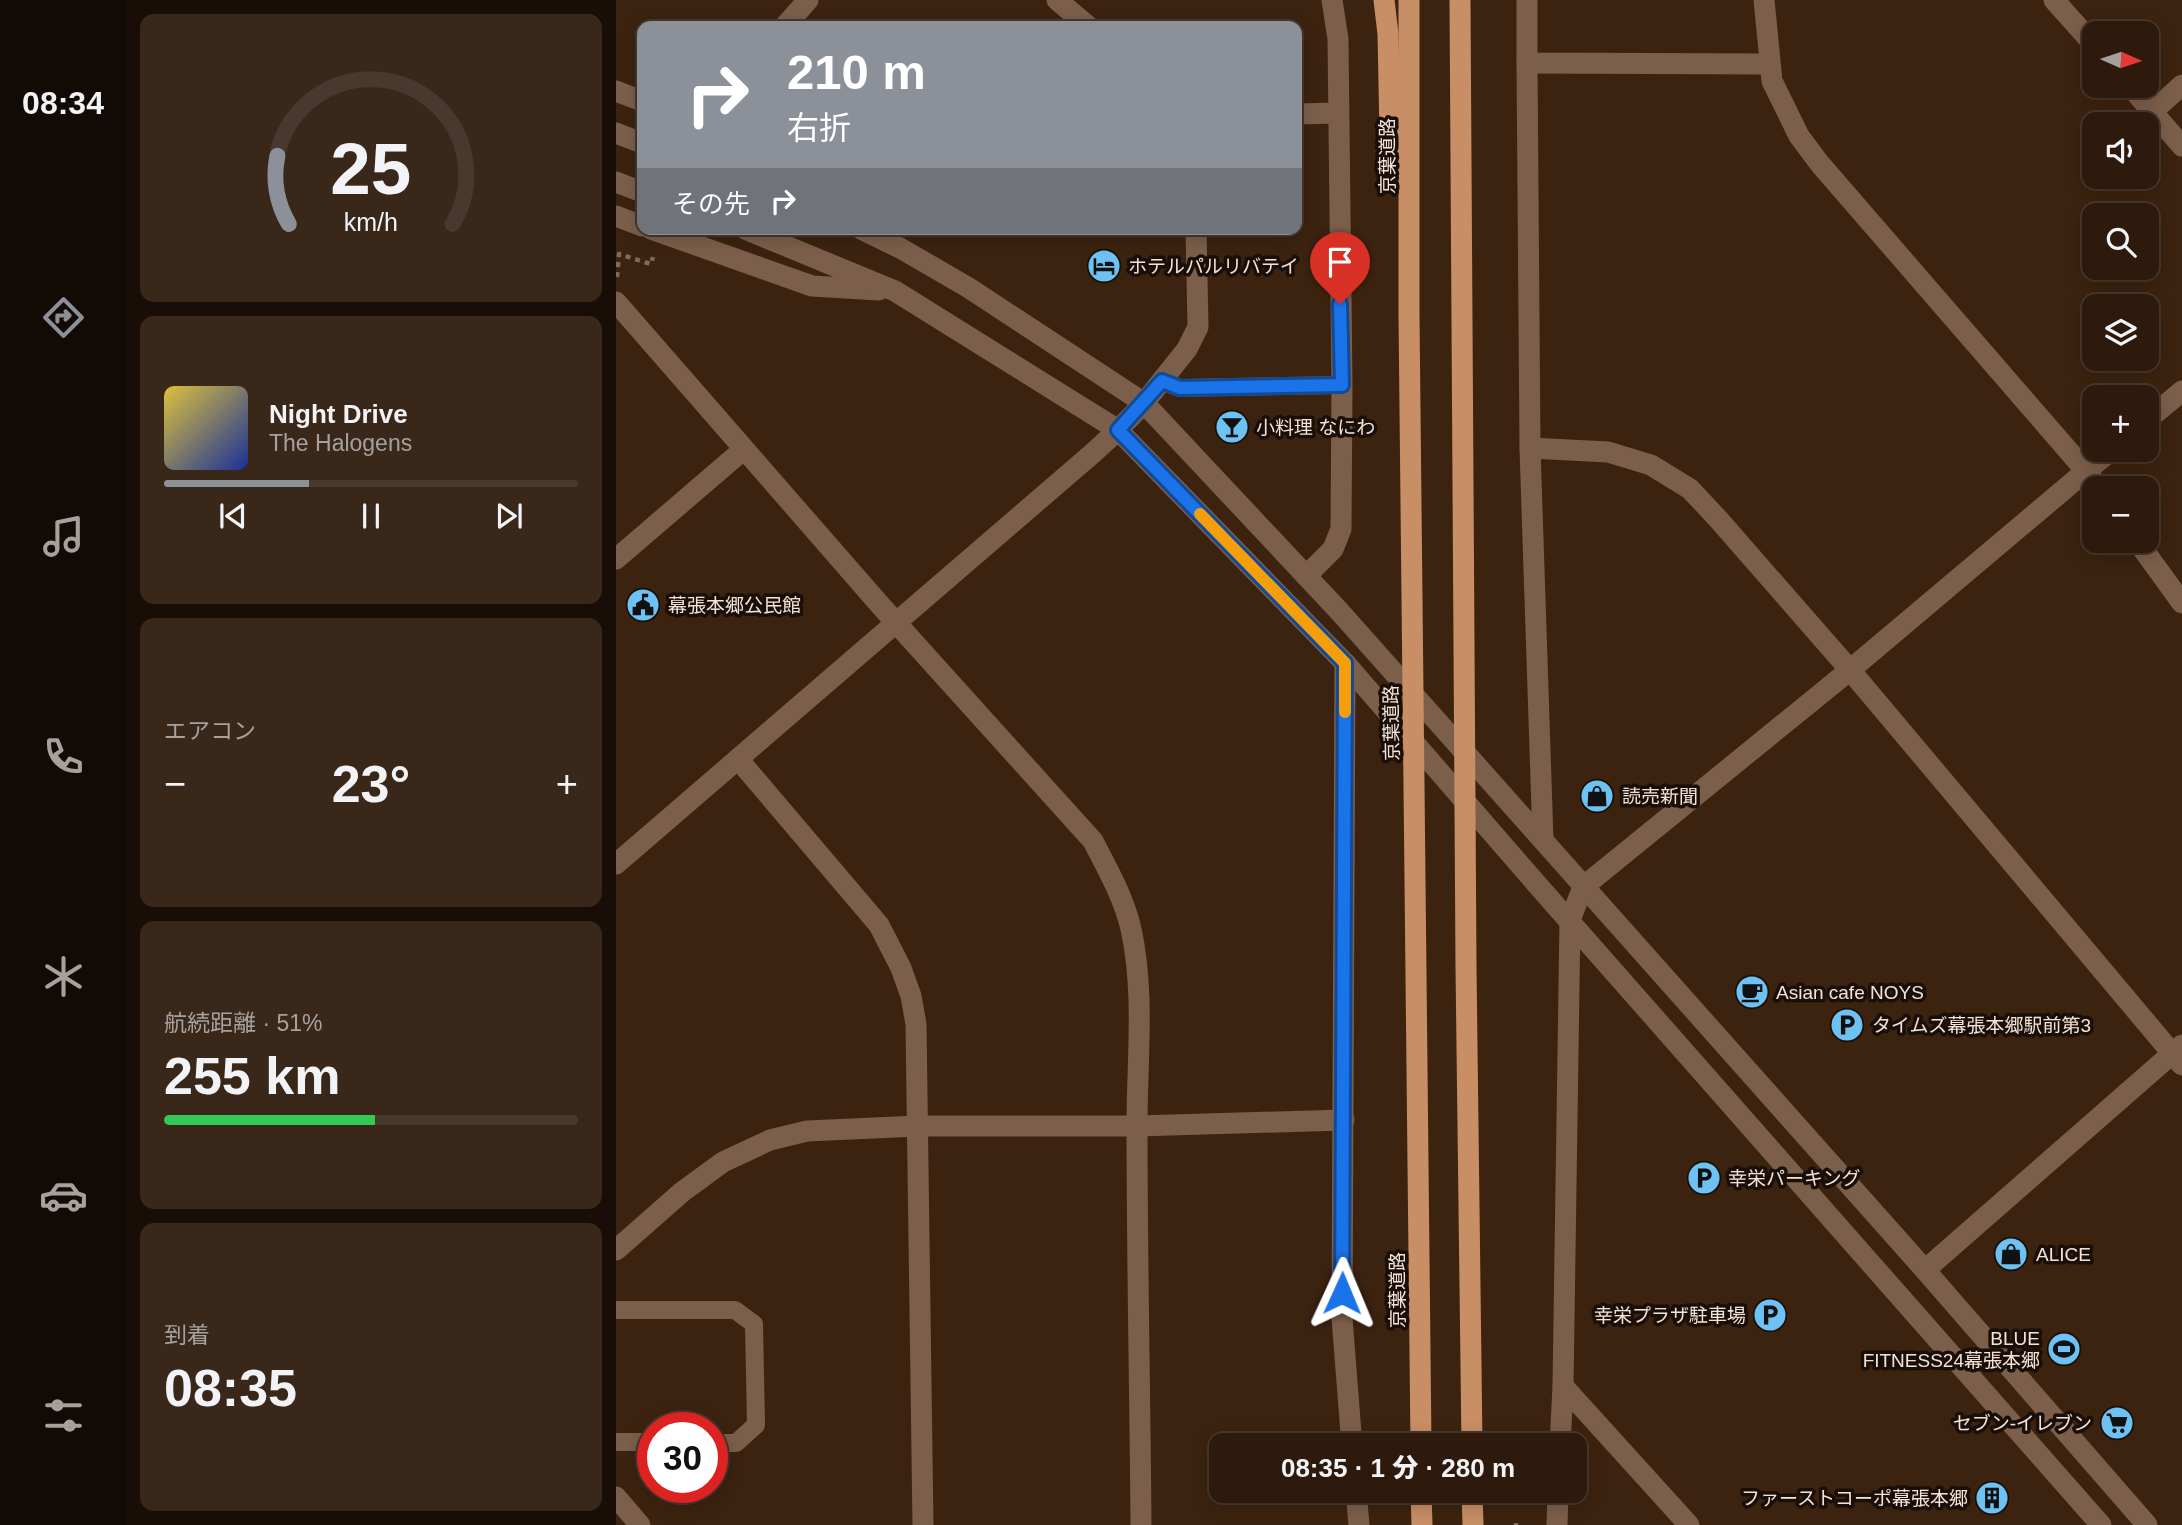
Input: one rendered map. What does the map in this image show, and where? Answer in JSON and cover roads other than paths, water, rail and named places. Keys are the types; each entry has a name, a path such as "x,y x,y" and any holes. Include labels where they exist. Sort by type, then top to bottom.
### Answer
{"highway":[{"path":"1384,0 1388,34 1390,135 1410,179"},
{"name":"京葉道路","path":"1409,0 1409,315 1421,1433"},
{"path":"1460,0 1472,1433"},
{"path":"1421,1503 1422,1525"},
{"path":"1472,1503 1473,1525"}],"street":[{"path":"789,21 808,0"},
{"path":"1057,0 1082,21"},
{"path":"1306,576 1334,549 1341,529 1338,39 1332,0"},
{"path":"1528,0 1530,448 1543,840"},
{"path":"1764,0 1772,81 1799,136 1819,164 2089,476"},
{"path":"2054,0 2082,31"},
{"path":"1527,63 1769,64"},
{"path":"2153,111 2182,85"},
{"path":"616,91 637,99"},
{"path":"2141,98 2182,146"},
{"path":"1302,114 1338,113"},
{"path":"616,133 637,141"},
{"path":"616,182 637,190"},
{"path":"616,216 637,224"},
{"path":"668,235 812,286 895,291"},
{"path":"761,235 895,291 1118,430 1345,663 2101,1525"},
{"path":"873,235 981,295 1144,403 1340,612 1926,1270 2147,1525"},
{"path":"888,235 900,248"},
{"path":"616,864 1118,430 1144,403 1187,349 1198,327 1196,235"},
{"path":"616,302 896,623 1093,841 1112,878 1130,925 1138,992 1141,1525"},
{"path":"2159,410 2182,391"},
{"path":"1530,448 1608,452 1651,464 1690,489 1850,670 2179,1054 1926,1270"},
{"path":"616,559 743,450"},
{"path":"1561,1433 1570,920 1583,887 1850,670 2082,488"},
{"path":"2146,553 2182,603"},
{"path":"1345,663 1342,1318 1351,1433"},
{"path":"737,759 879,925 901,968 911,996 916,1024 923,1525"},
{"path":"616,1250 682,1192 723,1161 770,1140 807,1131 918,1126 1137,1126 1344,1121"},
{"path":"1563,1385 1689,1525"},
{"path":"616,1497 640,1525"},
{"path":"1357,1503 1359,1525"},
{"path":"1557,1525 1558,1503"}],"lane":[{"path":"1162,381 1180,388 1342,385"},
{"path":"616,1310 735,1310 754,1324 756,1425 736,1443 728,1443"},
{"path":"616,1442 637,1442"}],"place":[{"name":"ホテルパルリバテイ","path":"1104,266"},
{"name":"小料理 なにわ","path":"1232,427"},
{"name":"幕張本郷公民館","path":"643,605"},
{"name":"読売新聞","path":"1597,796"},
{"name":"Asian cafe NOYS","path":"1752,992"},
{"name":"タイムズ幕張本郷駅前第3","path":"1847,1025"},
{"name":"幸栄パーキング","path":"1704,1178"},
{"name":"ALICE","path":"2011,1254"},
{"name":"幸栄プラザ駐車場","path":"1770,1315"},
{"name":"BLUE FITNESS24幕張本郷","path":"2064,1349"},
{"name":"セブン-イレブン","path":"2117,1423"},
{"name":"ファーストコーポ幕張本郷","path":"1992,1498"}]}
